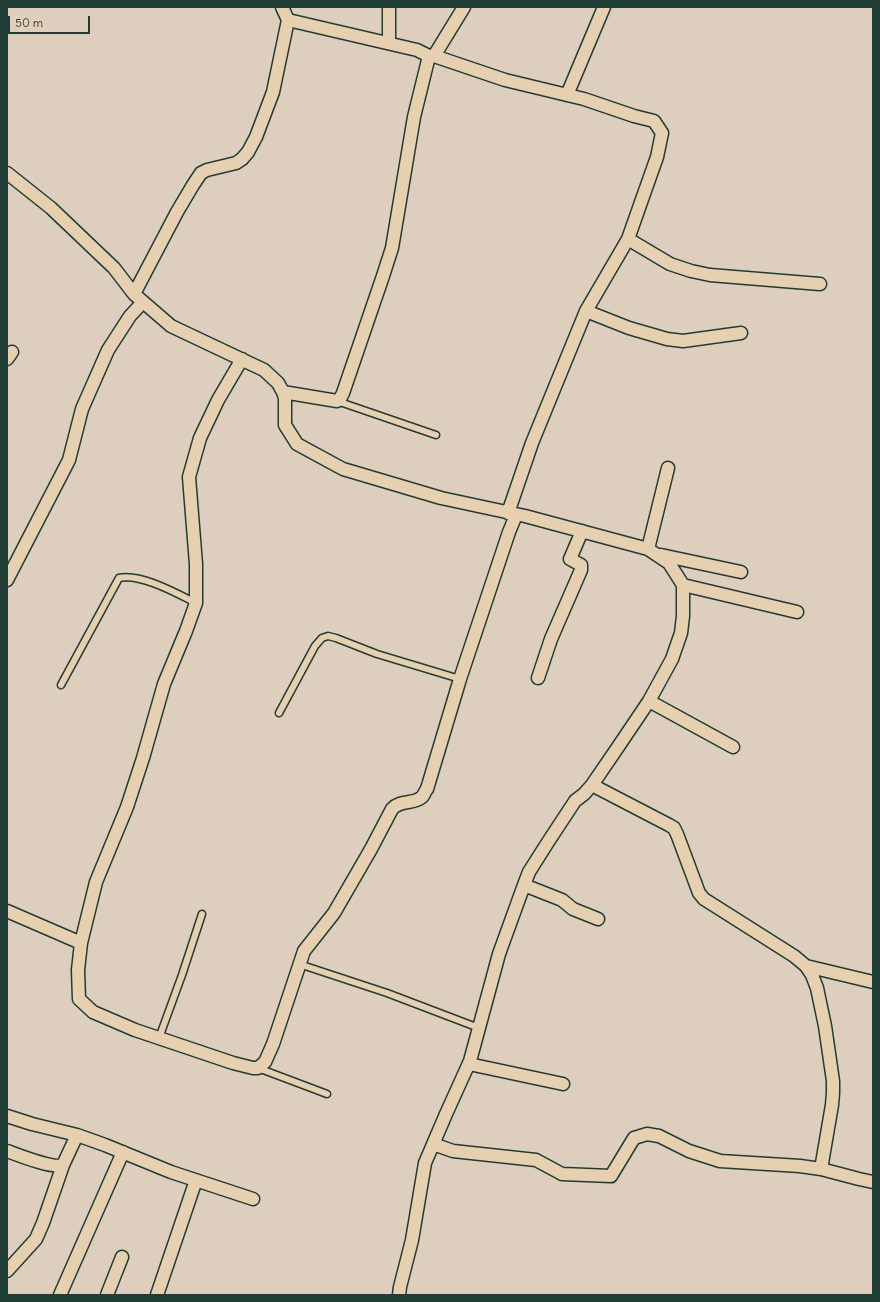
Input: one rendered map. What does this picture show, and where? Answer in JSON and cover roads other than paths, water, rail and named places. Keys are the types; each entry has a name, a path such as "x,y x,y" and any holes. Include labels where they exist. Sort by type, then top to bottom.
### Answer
{"street":[{"path":"134,294 177,212 201,173 236,163 248,152 256,137 273,92 288,20 282,7"},
{"path":"389,7 389,43"},
{"path":"283,392 337,401 343,393 392,248 414,118 432,56 464,7"},
{"path":"567,95 604,7"},
{"path":"242,359 218,400 200,438 189,477 196,564 196,603 164,684 143,758 127,806 96,882 81,943 78,970 79,999 93,1012 135,1030 233,1063 258,1068 265,1062 273,1044 304,951 334,914 392,809 397,804 417,800 422,797 427,788 460,679 509,532 512,514 532,442 586,311 628,239 657,157 662,132 654,121 567,95 505,80 417,50 288,20"},
{"path":"7,173 51,208 114,268 134,294 171,326 264,370 278,383 285,398 285,425 297,444 343,468 441,498 582,531 653,552 741,572"},
{"path":"628,239 670,264 691,271 710,275 820,284"},
{"path":"7,580 69,460 82,408 108,350 130,316 143,302"},
{"path":"586,311 629,328 683,341 741,333"},
{"path":"653,552 668,468"},
{"path":"538,678 551,640 581,570 581,565 570,559 582,531"},
{"path":"399,1295 412,1240 425,1163 469,1064 499,954 524,885 536,860 575,801 592,785 649,701 672,659 681,633 683,616 683,585 669,563 653,552"},
{"path":"683,585 797,612"},
{"path":"649,701 733,747"},
{"path":"592,785 674,828 695,883 704,899 794,956 806,966 812,975 817,988 825,1026 834,1092 822,1169"},
{"path":"524,885 562,900 573,909 598,919"},
{"path":"7,911 81,943"},
{"path":"806,966 873,982"},
{"path":"469,1064 563,1084"},
{"path":"7,1116 77,1135 171,1172 253,1199"},
{"path":"433,1144 453,1151 536,1160 562,1174 611,1176 634,1138 647,1134 659,1136 689,1151 720,1161 800,1166 822,1169 873,1182"},
{"path":"7,1271 36,1239 63,1165 77,1135"},
{"path":"7,1151 51,1165 63,1165"},
{"path":"60,1295 123,1152"},
{"path":"157,1295 196,1180"},
{"path":"107,1295 122,1257"}],"lane":[{"path":"337,401 436,435"},
{"path":"61,685 119,578 136,578 164,588 196,603"},
{"path":"279,713 314,646 322,638 328,636 377,654 460,679"},
{"path":"159,1038 202,914"},
{"path":"299,964 387,993 479,1028"},
{"path":"258,1068 327,1094"}]}
